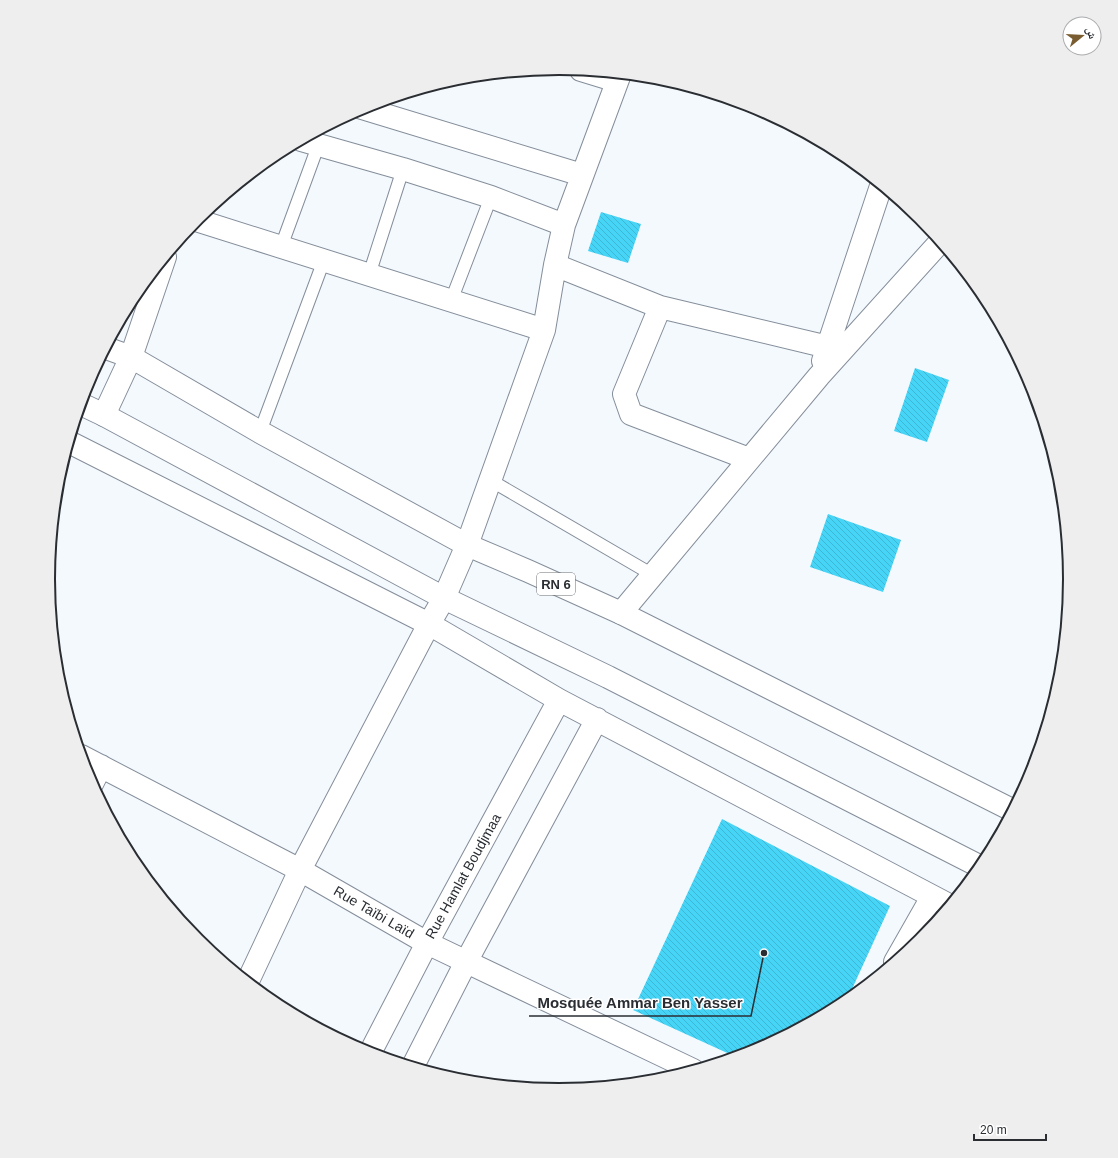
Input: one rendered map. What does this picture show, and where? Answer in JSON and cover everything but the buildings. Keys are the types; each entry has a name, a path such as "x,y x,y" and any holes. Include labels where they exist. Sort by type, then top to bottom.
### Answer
{"street":[{"path":"250,977 300,870 428,624 444,598 467,545 544,330 555,265 564,225 619,78"},
{"path":"372,111 582,175"},
{"path":"309,143 403,169 491,198 564,225"},
{"path":"819,376 880,190"},
{"path":"204,222 544,330"},
{"path":"621,614 819,376 937,246"},
{"path":"555,265 660,307 828,346"},
{"path":"104,415 131,357 160,271"},
{"path":"660,307 624,394 631,414 749,459"},
{"name":"RN 6","path":"111,350 131,357 260,432 467,545 528,571 621,614 1008,808"},
{"path":"86,406 444,598 615,681 975,864"},
{"path":"73,444 428,624 559,700 941,901 914,936"},
{"name":"Rue Hamlat Boudjmaa","path":"373,1047 427,943 559,700"},
{"path":"415,1062 466,962 596,719"},
{"name":"Rue Taïbi Laïd","path":"97,775 300,870 427,943 686,1067"}],"lane":[{"path":"281,247 309,143"},
{"path":"369,275 403,169"},
{"path":"451,301 491,198"},
{"path":"260,432 324,260"},
{"path":"490,480 653,575"}],"place":[{"name":"Mosquée Ammar Ben Yasser","path":"764,953"}]}
